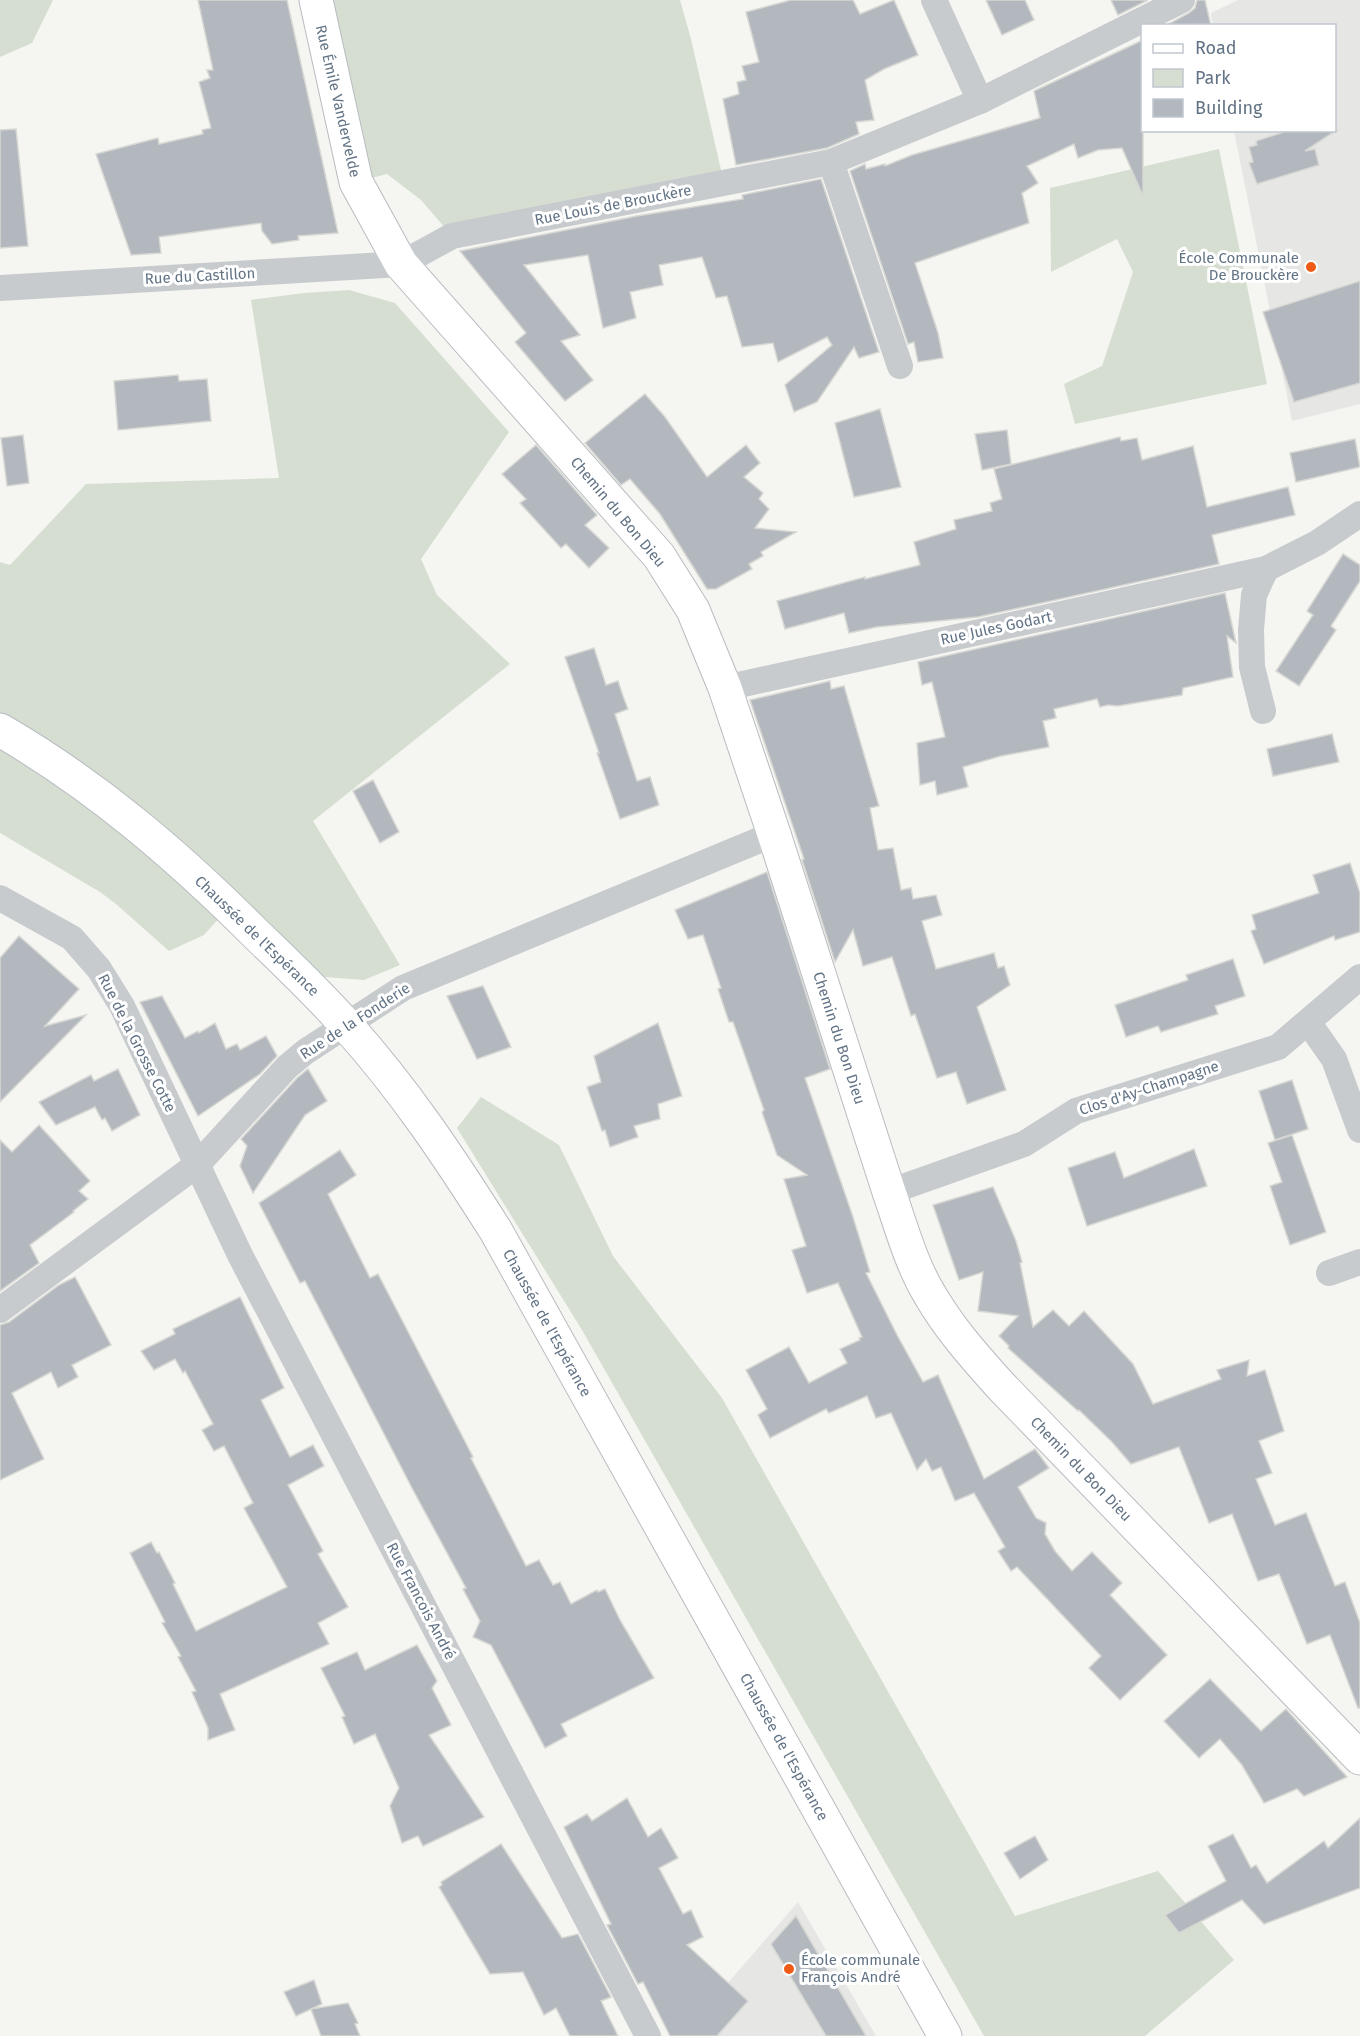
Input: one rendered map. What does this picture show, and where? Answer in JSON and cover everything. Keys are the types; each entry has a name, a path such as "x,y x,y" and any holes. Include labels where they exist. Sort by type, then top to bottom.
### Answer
{"street":[{"name":"Rue Émile Vandervelde","path":"316,0 356,182 401,264"},
{"path":"934,0 980,101"},
{"name":"Rue Louis de Brouckère","path":"401,264 452,236 831,162 980,101 1182,0"},
{"path":"831,162 900,366"},
{"name":"Rue du Castillon","path":"0,288 401,264"},
{"name":"Chemin du Bon Dieu","path":"401,264 659,556 693,610 725,688 889,1192 928,1293 956,1336 1000,1385 1358,1754"},
{"name":"Rue Jules Godart","path":"725,688 1266,569 1317,543 1360,514"},
{"path":"1263,711 1252,667 1251,630 1254,595 1266,569"},
{"name":"Chaussée de l'Espérance","path":"0,730 110,802 172,854 303,979 347,1026 449,1157 496,1232 945,2036"},
{"name":"Rue de la Fonderie","path":"0,1310 198,1164 287,1067 305,1052 403,988 774,834"},
{"name":"Rue de la Grosse Cotte","path":"0,898 72,938 99,969 122,1006 198,1164"},
{"name":"Clos d'Ay-Champagne","path":"889,1192 1024,1144 1076,1111 1278,1047 1360,977"},
{"path":"1308,1022 1334,1059 1360,1130"},
{"name":"Rue Francois André","path":"198,1164 245,1266 648,2036"},
{"path":"1329,1273 1360,1262"}],"shaded area":[{"name":"École Communale De Brouckère","path":"1238,0 1360,0 1360,404 1292,421 1234,132 1336,132 1336,24 1213,24 1211,13"},
{"name":"École communale François André","path":"798,1902 876,2036 682,2036"}],"green space":[{"path":"0,0 53,0 32,43 0,57"},
{"path":"316,0 680,0 724,183 452,236 421,200 387,174 356,182"},
{"path":"1219,149 1267,384 1075,424 1064,384 1102,366 1133,272 1117,239 1051,272 1050,188"},
{"path":"349,290 395,303 509,432 421,559 437,595 510,664 313,821 400,965 364,980 298,975 229,907 204,935 169,951 100,892 0,833 0,562 10,565 86,484 279,478 251,300"},
{"path":"481,1097 559,1145 613,1256 722,1398 1015,1916 1158,1871 1234,1960 1145,2036 984,2036 582,1330 457,1128"}],"building":[{"path":"198,0 287,0 338,233 298,236 299,240 272,244 262,231 261,223 159,237 161,253 131,255 96,154 158,138 159,144 203,134 202,130 211,128 199,82 210,78 207,70 213,70"},
{"path":"791,0 853,0 860,14 894,0 918,55 884,69 865,80 874,120 856,122 859,134 827,148 736,165 723,99 739,94 737,82 746,80 742,66 759,62 746,12"},
{"path":"986,0 1025,0 1034,20 1002,35"},
{"path":"1111,0 1148,0 1118,15"},
{"path":"1197,0 1205,0 1211,24 1169,24 1189,13 1195,8"},
{"path":"1141,41 1143,196 1122,148 1098,150 1078,158 1074,144 1027,166 1038,183 1022,193 1029,223 915,263 938,333 943,358 918,362 914,342 908,344 850,171 865,164 866,169 885,164 885,166 912,155 1040,118 1034,91"},
{"path":"16,129 28,246 0,248 0,130"},
{"path":"1284,132 1334,132 1305,151 1315,149 1319,165 1257,184 1249,163 1253,162 1249,147 1257,145 1256,141"},
{"path":"821,179 879,352 859,358 854,347 817,402 794,412 785,385 832,345 827,337 778,362 773,343 742,347 727,296 716,298 702,257 659,265 663,285 630,292 636,318 603,328 588,255 524,265 580,335 561,341 593,380 565,401 515,342 526,333 460,251 637,216 743,199 742,195"},
{"path":"1360,281 1360,383 1294,402 1263,312"},
{"path":"178,375 179,381 207,379 211,421 118,430 114,381"},
{"path":"645,394 665,417 707,477 746,445 760,463 744,477 763,493 759,499 769,509 755,528 796,532 761,552 763,556 749,564 752,569 716,589 707,589 660,514 630,479 621,485 585,443"},
{"path":"880,409 901,487 854,497 835,423"},
{"path":"1007,430 1011,464 982,470 975,434"},
{"path":"23,435 29,483 7,486 1,438"},
{"path":"1120,437 1121,441 1137,438 1142,460 1193,446 1207,507 1288,487 1295,515 1212,535 1219,564 978,617 877,627 849,633 844,613 785,629 777,601 920,565 914,542 956,529 954,520 992,511 990,503 1002,499 994,469"},
{"path":"1355,439 1360,467 1296,482 1290,453"},
{"path":"536,445 597,515 585,525 609,548 589,568 566,544 561,548 520,503 526,499 502,474"},
{"path":"1343,554 1360,565 1360,581 1331,626 1336,630 1299,686 1276,671 1313,615 1307,611"},
{"path":"1225,593 1236,643 1227,636 1233,677 1183,688 1182,695 1100,707 1097,699 1054,709 1056,718 1043,721 1049,747 1001,756 963,767 968,787 937,795 935,781 920,785 917,743 945,737 932,682 922,685 918,662"},
{"path":"594,648 606,685 618,681 628,709 615,714 637,781 650,777 659,805 620,819 565,657"},
{"path":"830,681 831,689 844,686 879,806 870,808 878,850 893,848 901,890 911,888 913,899 936,895 942,915 922,921 936,969 994,953 998,968 1004,966 1010,985 977,1007 1006,1090 967,1104 956,1072 937,1078 915,1014 911,1016 892,957 863,966 853,930 835,962 802,860 804,859 750,700"},
{"path":"1332,734 1339,762 1273,776 1267,749"},
{"path":"373,780 399,832 380,843 353,791"},
{"path":"1350,863 1360,893 1360,932 1335,940 1334,936 1264,964 1251,931 1256,929 1252,915 1319,893 1313,875"},
{"path":"767,872 830,1069 805,1078 852,1214 870,1272 866,1273 923,1382 938,1375 984,1479 1035,1449 1049,1468 1018,1487 1036,1518 1046,1523 1045,1534 1055,1551 1072,1571 1092,1552 1122,1583 1110,1595 1167,1655 1120,1700 1089,1668 1101,1656 1017,1567 1011,1571 998,1551 1005,1547 974,1493 955,1501 941,1467 932,1471 926,1459 917,1470 891,1413 876,1418 867,1396 829,1413 826,1409 770,1438 758,1415 767,1409 746,1370 789,1347 809,1383 847,1363 840,1349 862,1337 838,1283 807,1293 792,1250 806,1246 784,1179 807,1175 777,1155 733,1022 729,1022 718,989 721,988 703,935 688,939 675,910"},
{"path":"19,936 79,989 45,1026 86,1015 0,1102 0,958"},
{"path":"1233,959 1245,996 1215,1006 1218,1014 1161,1032 1158,1026 1126,1037 1115,1005 1188,980 1186,975"},
{"path":"483,986 511,1047 477,1059 447,996"},
{"path":"162,996 185,1038 215,1023 226,1049 237,1044 240,1050 266,1036 277,1056 260,1074 198,1116 140,1002"},
{"path":"658,1023 682,1096 658,1104 660,1119 634,1126 638,1137 610,1147 587,1087 601,1082 594,1056"},
{"path":"118,1069 140,1115 112,1131 105,1118 102,1120 95,1107 56,1125 39,1102 91,1075 94,1081"},
{"path":"308,1069 327,1101 305,1115 253,1193 240,1166 247,1146 241,1139"},
{"path":"1292,1080 1308,1129 1275,1140 1259,1091"},
{"path":"39,1125 90,1181 79,1191 88,1199 30,1245 39,1263 0,1291 0,1140 12,1152"},
{"path":"1292,1135 1326,1232 1290,1245 1270,1186 1282,1182 1268,1143"},
{"path":"1194,1149 1207,1186 1087,1226 1068,1168 1115,1152 1124,1178"},
{"path":"340,1150 356,1175 328,1194 370,1278 378,1274 473,1457 471,1458 526,1566 539,1560 553,1585 560,1582 571,1604 597,1590 598,1592 605,1589 620,1620 654,1678 561,1724 567,1736 545,1748 491,1645 473,1637 480,1621 463,1589 466,1588 305,1281 300,1283 259,1203"},
{"path":"993,1187 1016,1241 1022,1262 1020,1263 1033,1327 1053,1310 1069,1326 1084,1311 1133,1364 1153,1404 1221,1379 1217,1370 1249,1360 1247,1376 1265,1370 1284,1431 1259,1441 1272,1473 1256,1479 1275,1525 1306,1513 1335,1586 1345,1582 1360,1623 1360,1708 1358,1708 1330,1635 1307,1644 1279,1574 1258,1581 1232,1514 1209,1523 1179,1447 1131,1464 1079,1410 1008,1348 1009,1346 999,1336 1018,1316 978,1311 983,1272 959,1280 933,1205"},
{"path":"75,1277 111,1345 72,1365 78,1377 58,1388 51,1372 12,1393 44,1459 0,1480 0,1325 9,1322 59,1285"},
{"path":"240,1297 284,1388 261,1400 290,1457 313,1445 324,1466 288,1485 323,1551 318,1554 348,1607 318,1623 329,1644 220,1694 235,1730 208,1740 208,1728 192,1692 196,1691 178,1657 181,1656 162,1623 165,1622 130,1553 151,1542 157,1553 159,1552 175,1583 173,1584 196,1631 287,1587 244,1508 253,1503 224,1446 214,1451 202,1430 213,1424 185,1371 183,1373 175,1359 154,1370 141,1351 175,1334 173,1329"},
{"path":"417,1645 437,1681 432,1688 451,1725 429,1735 484,1817 423,1846 418,1836 402,1843 390,1806 399,1788 375,1734 354,1744 342,1717 345,1716 321,1668 357,1652 365,1670"},
{"path":"1210,1679 1261,1731 1286,1709 1347,1777 1304,1796 1297,1789 1264,1803 1242,1765 1220,1739 1199,1758 1164,1721"},
{"path":"627,1798 648,1837 661,1828 678,1858 659,1868 683,1914 691,1910 703,1937 687,1945 748,2001 717,2036 670,2036 643,1982 638,1984 607,1925 611,1924 564,1827 587,1814 592,1821"},
{"path":"1360,1818 1360,1888 1264,1924 1242,1900 1179,1933 1165,1915 1226,1881 1208,1846 1233,1834 1251,1868 1256,1865 1267,1883 1324,1841 1328,1848"},
{"path":"1035,1836 1048,1860 1020,1879 1004,1853"},
{"path":"501,1844 562,1938 578,1934 611,1997 601,2001 618,2036 570,2036 556,2008 544,2015 523,1972 490,1974 439,1887 442,1885 441,1882"},
{"path":"796,1916 866,2036 826,2036 771,1944"},
{"path":"314,1980 322,2004 296,2016 284,1992"},
{"path":"348,2003 358,2023 355,2024 360,2036 321,2036 311,2009"}],"place":[{"name":"École Communale De Brouckère","path":"1311,267"},
{"name":"École communale François André","path":"789,1969"}]}
